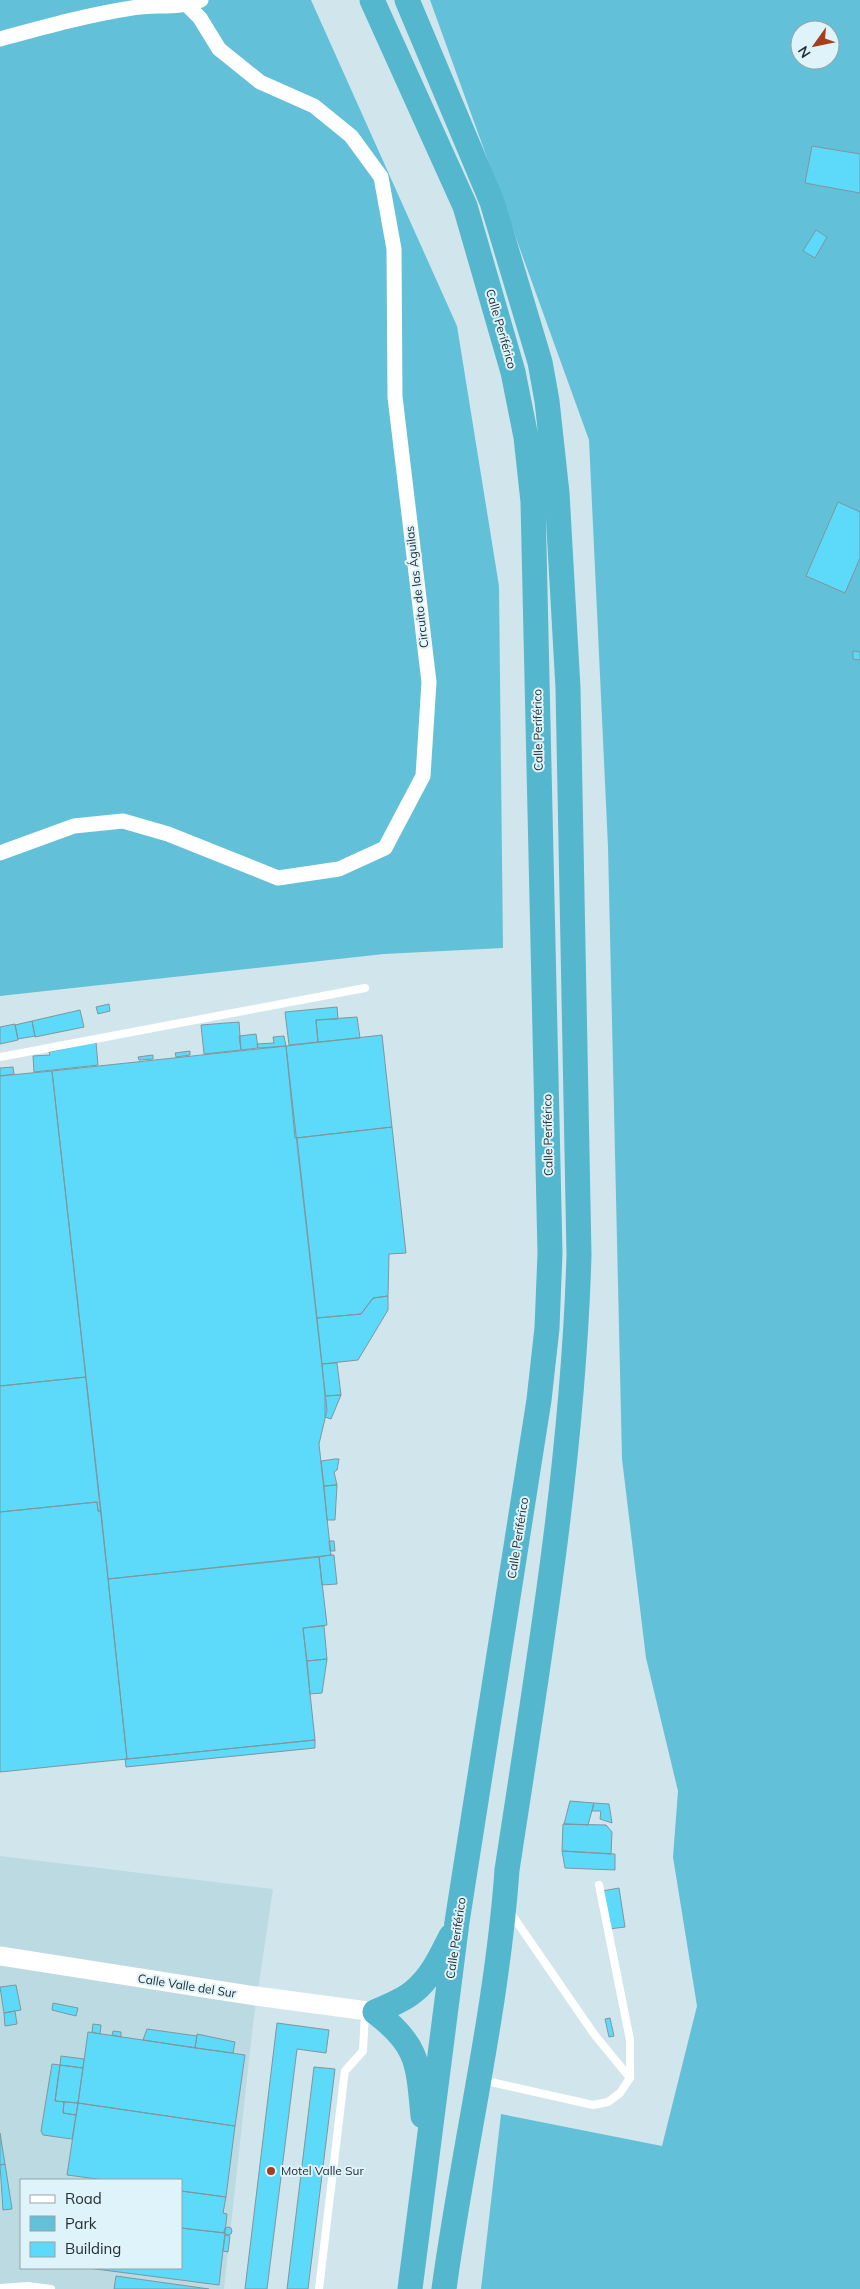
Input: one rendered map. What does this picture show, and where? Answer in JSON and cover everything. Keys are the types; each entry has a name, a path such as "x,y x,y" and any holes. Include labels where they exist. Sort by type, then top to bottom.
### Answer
{"highway":[{"name":"Calle Periférico","path":"372,0 465,206 513,372 526,437 533,502 550,1252 547,1328 525,1491 457,1922 429,2153 410,2289"},
{"path":"407,0 492,202 540,362 556,493 564,594 579,1245 577,1332 556,1545 506,1870 504,1904 480,2080 456,2200 444,2289"},
{"path":"370,2011 412,1993 426,1980 442,1956 457,1922"},
{"path":"370,2011 396,2028 414,2054 429,2153"}],"street":[{"path":"0,39 79,18 135,7 194,3"},
{"name":"Circuito de las Águilas","path":"0,853 74,826 123,821 168,834 278,878 339,869 385,848 423,776 429,682 395,397 394,249 381,177 351,136 314,106 260,82 219,49 200,18 194,3"},
{"name":"Calle Valle del Sur","path":"0,1956 256,1996 370,2011"}],"lane":[{"path":"0,1057 365,988"},
{"path":"480,2080 593,2105 608,2102 620,2093 630,2078 630,2040 599,1885"},
{"path":"504,1904 594,2034 630,2078"},
{"path":"319,2289 344,2078 346,2071 362,2051 370,2011"},
{"path":"0,2288 28,2286 51,2289"}],"shaded area":[{"path":"0,1856 273,1889 253,2024 224,2289 0,2289"}],"green space":[{"path":"0,0 311,0 457,326 499,586 503,948 384,954 0,996"},
{"path":"430,0 860,0 860,2289 481,2289 501,2114 662,2146 697,2006 673,1857 678,1791 646,1658 622,1459 608,847 589,440"}],"building":[{"path":"812,146 860,154 860,193 805,183"},
{"path":"816,230 827,237 815,258 803,251"},
{"path":"838,502 860,512 860,558 845,593 806,576"},
{"path":"853,651 860,652 860,660 853,659"},
{"path":"109,1004 110,1011 98,1014 96,1007"},
{"path":"337,1007 338,1019 316,1020 318,1042 289,1045 285,1012"},
{"path":"80,1010 84,1027 35,1037 32,1021"},
{"path":"357,1017 360,1038 318,1042 316,1020"},
{"path":"32,1021 35,1036 18,1039 15,1025"},
{"path":"239,1022 241,1050 204,1054 201,1025"},
{"path":"15,1024 18,1040 0,1044 0,1027"},
{"path":"256,1034 258,1048 241,1050 239,1036"},
{"path":"382,1035 392,1127 295,1138 286,1046"},
{"path":"284,1036 286,1046 258,1048 257,1044 274,1043 273,1037"},
{"path":"96,1042 98,1065 34,1072 33,1056 50,1055 49,1052"},
{"path":"286,1046 327,1410 319,1444 331,1555 108,1579 52,1071"},
{"path":"190,1051 190,1055 176,1057 175,1053"},
{"path":"153,1055 153,1059 139,1060 138,1057"},
{"path":"13,1067 14,1074 0,1076 0,1068"},
{"path":"52,1071 86,1377 0,1386 0,1076"},
{"path":"392,1127 406,1253 389,1254 388,1296 373,1298 361,1314 317,1318 297,1138"},
{"path":"388,1296 388,1310 358,1360 322,1364 317,1318 361,1314 373,1298"},
{"path":"337,1363 341,1395 325,1396 322,1364"},
{"path":"86,1377 101,1511 98,1511 97,1502 0,1512 0,1386"},
{"path":"341,1395 331,1419 325,1417 325,1396"},
{"path":"339,1459 337,1470 334,1472 337,1485 324,1486 321,1461"},
{"path":"337,1485 335,1520 327,1520 324,1486"},
{"path":"97,1502 98,1511 101,1511 127,1759 0,1772 0,1512"},
{"path":"329,1541 334,1541 335,1551 330,1551"},
{"path":"334,1555 337,1584 322,1585 319,1557"},
{"path":"319,1557 327,1625 303,1628 315,1740 127,1759 108,1579"},
{"path":"324,1626 327,1659 307,1661 303,1628"},
{"path":"327,1659 322,1693 310,1694 307,1661"},
{"path":"315,1740 315,1748 126,1767 125,1759 127,1759"},
{"path":"570,1801 594,1803 588,1825 564,1824"},
{"path":"594,1803 609,1804 612,1823 600,1819 601,1811 592,1811"},
{"path":"563,1824 606,1825 612,1832 611,1854 562,1851"},
{"path":"562,1851 615,1854 615,1870 565,1868"},
{"path":"619,1888 625,1927 609,1929 602,1891"},
{"path":"16,1985 21,2010 4,2013 0,1987"},
{"path":"53,2003 78,2008 76,2016 52,2010"},
{"path":"15,2011 17,2024 5,2026 4,2013"},
{"path":"610,2018 614,2036 609,2037 605,2019"},
{"name":"Motel Valle Sur","path":"277,2023 329,2030 326,2053 297,2049 267,2289 245,2289"},
{"path":"93,2024 101,2025 100,2034 92,2032"},
{"path":"147,2029 197,2036 195,2048 143,2040"},
{"path":"113,2031 121,2032 121,2037 112,2035"},
{"path":"88,2032 245,2055 235,2126 78,2103"},
{"path":"197,2034 235,2042 233,2053 195,2048"},
{"path":"61,2056 84,2059 83,2068 60,2065"},
{"path":"52,2064 60,2065 55,2101 64,2102 63,2113 76,2115 72,2139 43,2135 41,2131"},
{"path":"60,2065 83,2068 78,2103 55,2101"},
{"name":"Motel Valle Sur","path":"314,2067 335,2069 308,2289 287,2289"},
{"path":"64,2102 78,2103 76,2115 63,2113"},
{"path":"78,2103 235,2126 226,2197 182,2191 182,2179 97,2179 67,2175"},
{"path":"0,2133 5,2164 0,2165"},
{"path":"5,2164 12,2209 3,2210 0,2165"},
{"path":"182,2191 226,2197 223,2213 227,2214 225,2233 182,2228"},
{"path":"228,2227 232,2231 228,2235 224,2231"},
{"path":"182,2228 225,2233 219,2285 96,2269 182,2269"},
{"path":"225,2235 230,2236 228,2252 223,2251"},
{"path":"116,2276 209,2289 114,2289"}],"place":[{"name":"Motel Valle Sur","path":"271,2171"}]}
